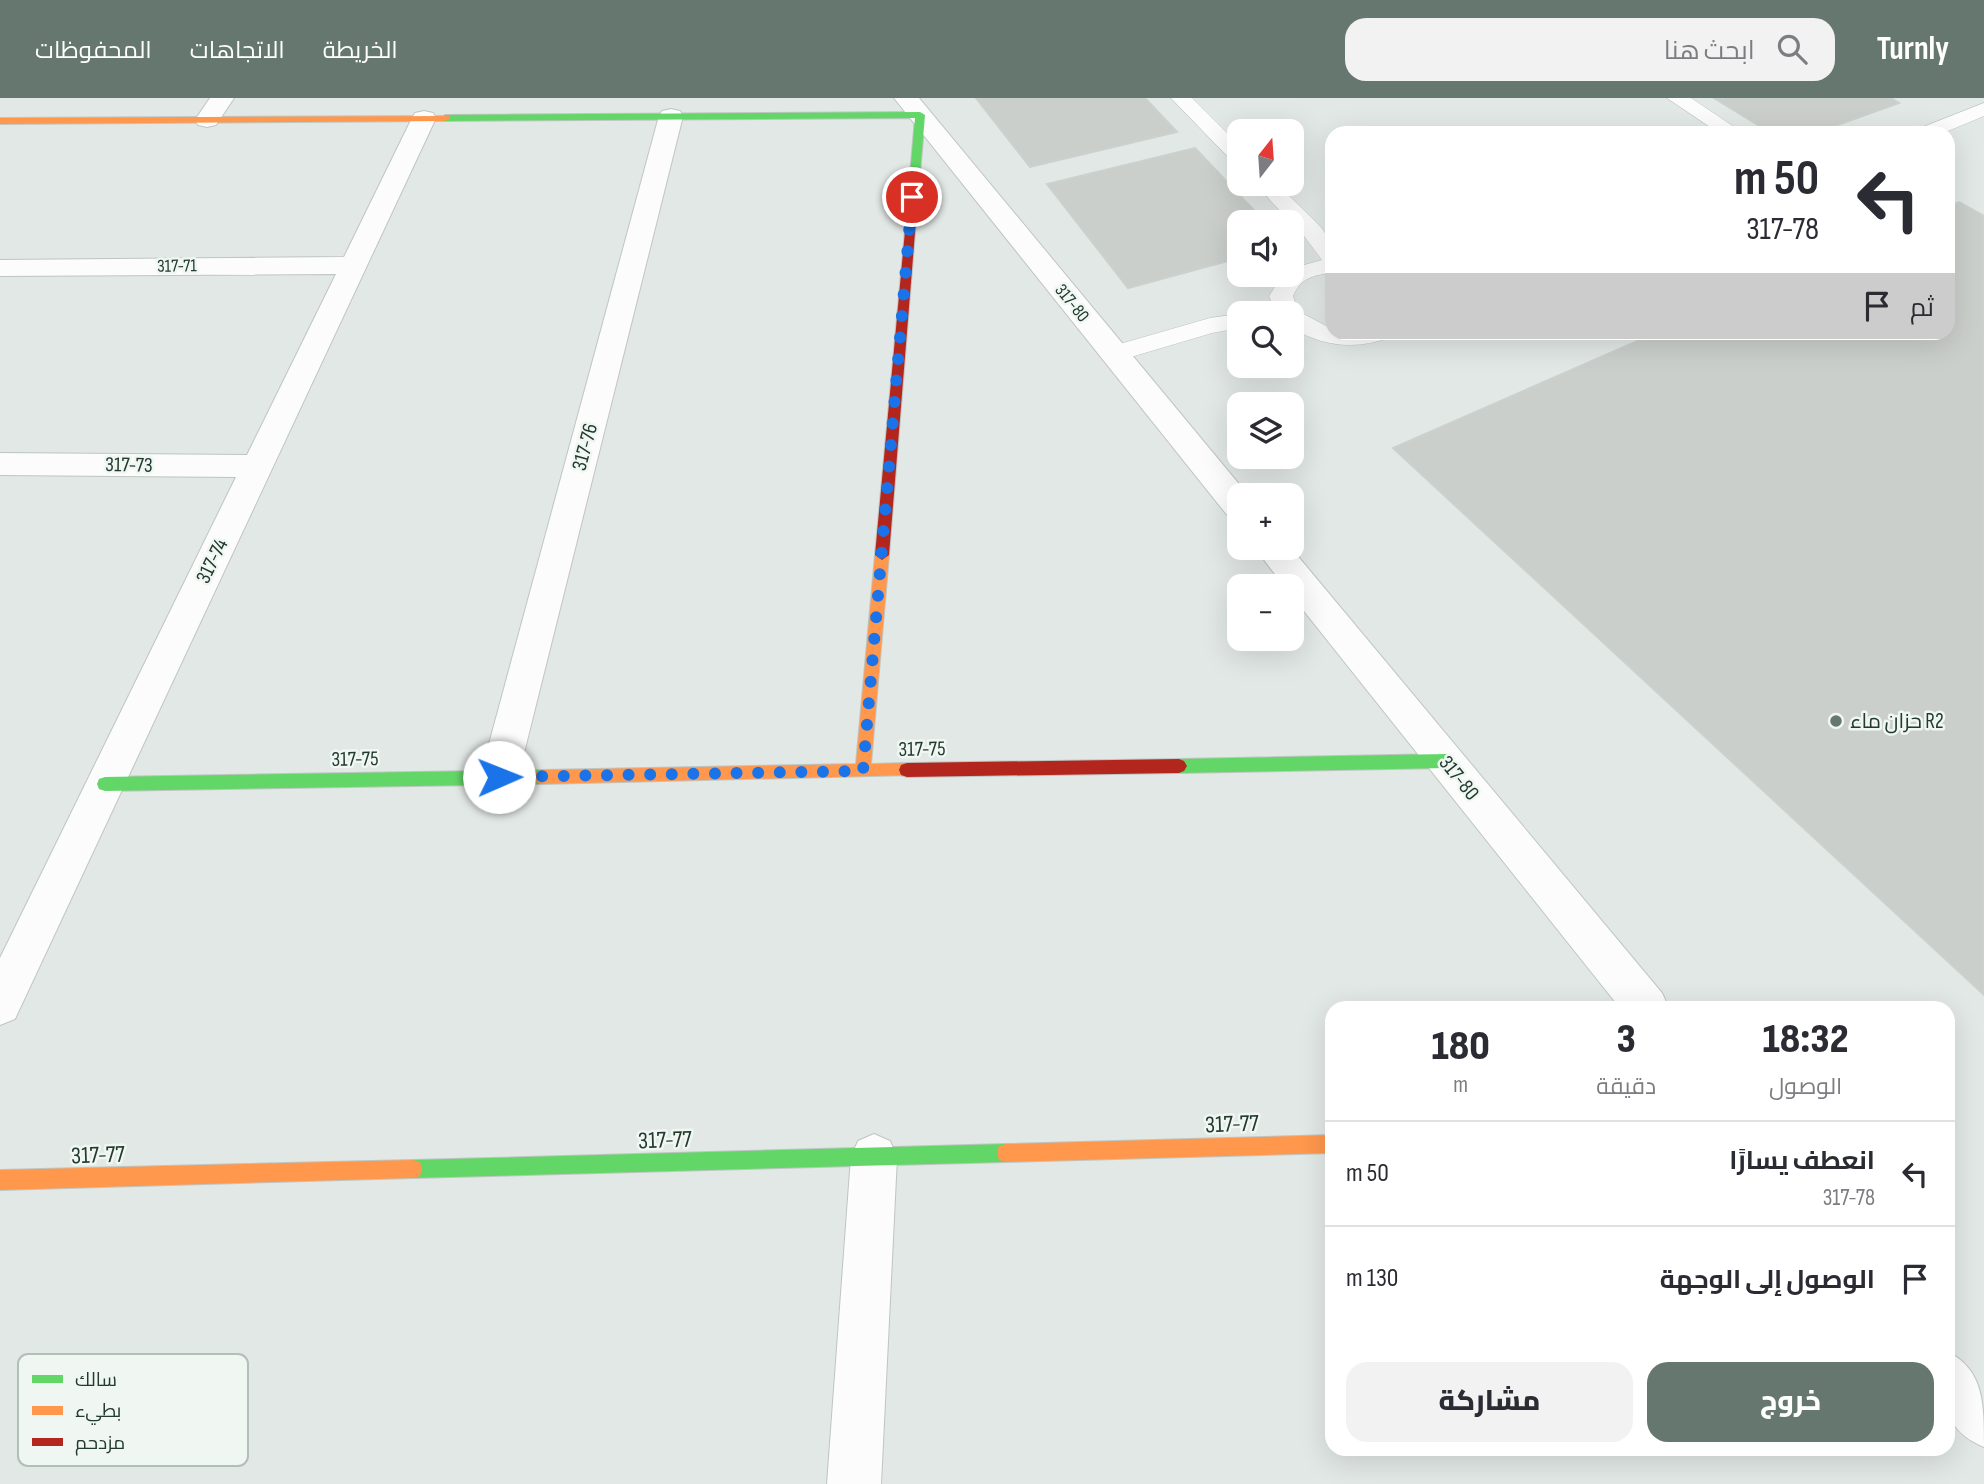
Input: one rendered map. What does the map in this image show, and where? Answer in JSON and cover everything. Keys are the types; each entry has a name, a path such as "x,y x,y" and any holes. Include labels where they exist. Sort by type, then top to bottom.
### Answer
{"street":[{"path":"207,120 222,98"},
{"path":"0,121 671,116 913,107 863,771"},
{"name":"317-80","path":"913,107 1227,492"},
{"name":"317-76","path":"499,777 671,116"},
{"name":"317-74","path":"0,1004 424,118"},
{"name":"317-71","path":"0,268 354,265"},
{"name":"317-73","path":"0,464 257,466"},
{"name":"317-80","path":"1282,560 1641,1001"},
{"name":"317-75","path":"105,785 1446,761"},
{"name":"317-77","path":"0,1180 1325,1144"},
{"path":"854,1484 874,1157"},
{"path":"1955,1386 1984,1421"}],"lane":[{"path":"1181,98 1227,145"},
{"path":"1678,98 1722,126"},
{"path":"1943,126 1984,110"},
{"path":"1277,196 1312,231 1325,249"},
{"path":"1282,301 1280,296 1288,280 1309,269 1325,268"},
{"path":"1114,354 1227,323"},
{"path":"1304,326 1313,333 1325,335"}],"building":[{"path":"976,98 1145,98 1177,132 1030,167"},
{"path":"1714,98 1891,98 1899,103 1835,126 1760,126"},
{"path":"1195,148 1227,182 1227,196 1240,196 1254,210 1227,210 1227,261 1128,288 1047,184"},
{"name":"حزان ماء R2","path":"1959,202 1984,216 1984,995 1393,448 1640,340 1955,340 1955,204"}],"traffic: fast":[{"path":"445,118 920,115 911,220"},
{"path":"1179,766 1446,761"},
{"path":"105,784 542,777"},
{"path":"413,1169 1006,1153"}],"traffic: slow":[{"path":"0,121 445,118"},
{"path":"863,771 882,555"},
{"path":"542,777 907,770"},
{"path":"1006,1153 1325,1144"},
{"path":"0,1180 413,1169"}],"traffic: jam":[{"path":"882,555 911,220"},
{"path":"907,770 1179,766"}],"place":[{"name":"حزان ماء R2","path":"1836,721"}],"route":[{"path":"499,777 863,771 912,197"}]}
